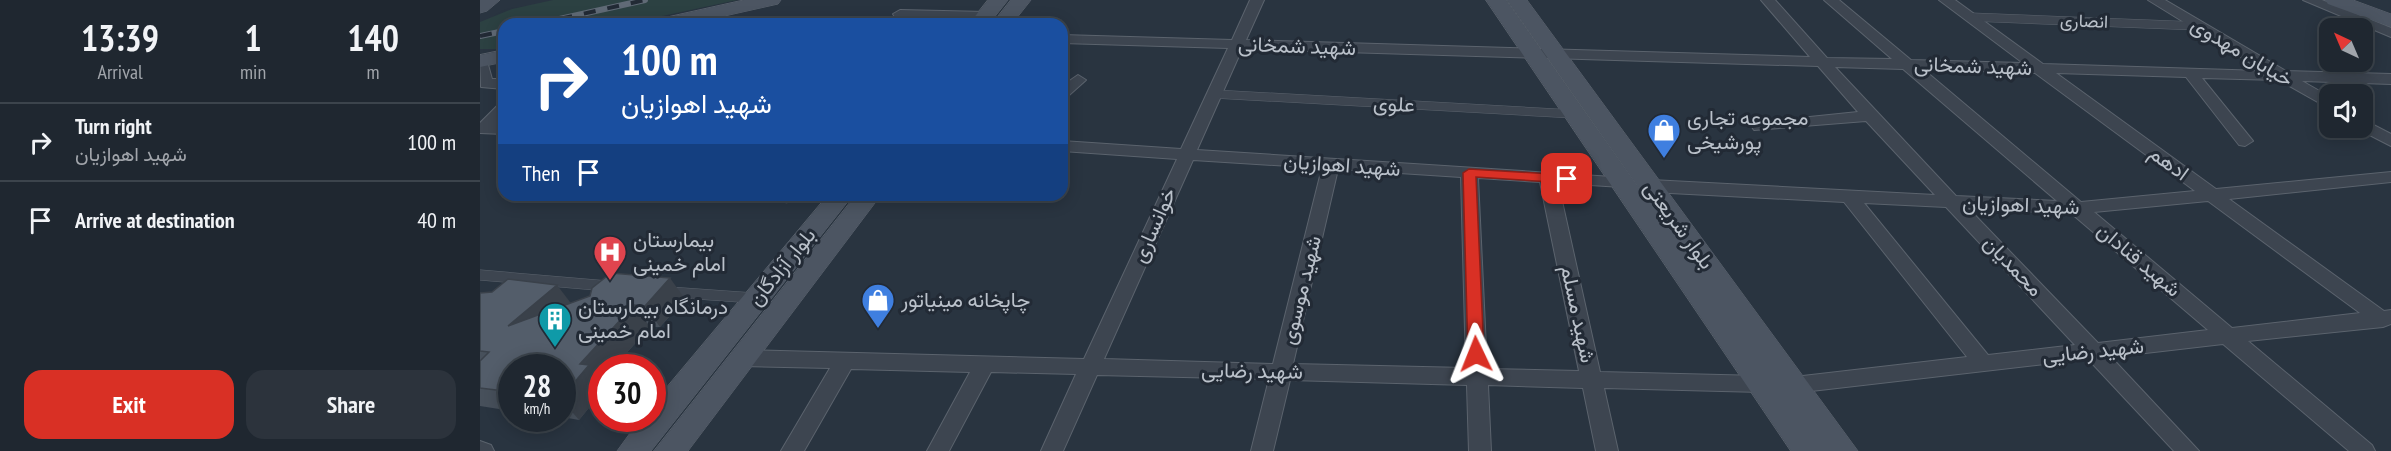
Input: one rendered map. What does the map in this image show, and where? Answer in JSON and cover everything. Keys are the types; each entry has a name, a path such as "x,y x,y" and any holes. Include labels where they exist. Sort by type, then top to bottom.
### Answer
{"main road":[{"path":"480,7 490,0"},
{"path":"704,18 771,0"},
{"path":"990,18 999,0"},
{"path":"994,18 1021,0"},
{"name":"بلوار شریعتی","path":"1496,0 1544,53 1651,186 1842,451"},
{"name":"بلوار شریعتی","path":"1517,0 1575,114 1808,451"},
{"path":"2335,0 2391,21"},
{"path":"480,61 498,57"},
{"name":"بلوار آزادگان","path":"633,451 836,201"},
{"name":"بلوار آزادگان","path":"670,451 864,201"}],"street":[{"name":"خوانساری","path":"1053,451 1257,0"},
{"name":"محمدیان","path":"1768,0 1870,116 2188,451"},
{"name":"شهید قنادان","path":"1831,0 2364,451"},
{"name":"ادهم","path":"1946,0 2387,321"},
{"name":"خیابان مهدوی","path":"2155,0 2319,97"},
{"path":"2310,0 2391,33"},
{"name":"شهید شمخانی","path":"1068,39 2391,79"},
{"path":"480,61 486,84 498,84"},
{"path":"2190,73 2245,141"},
{"path":"1068,89 1078,80"},
{"path":"498,114 483,129 498,129"},
{"path":"1760,127 1870,116"},
{"path":"2373,130 2391,141"},
{"name":"شهید اهوازیان","path":"1068,146 1622,182"},
{"name":"شهید موسوی","path":"1262,451 1331,164"},
{"path":"1469,173 1480,451"},
{"name":"شهید اهوازیان","path":"1651,186 2077,208 2391,177"},
{"name":"شهید مسلم","path":"1548,178 1607,451"},
{"path":"1849,196 1983,363"},
{"name":"شهید رضایی","path":"1794,385 2228,336 2387,321"},
{"name":"شهید رضایی","path":"742,358 1761,384"},
{"path":"792,451 845,361"},
{"path":"938,451 985,364"}],"lane":[{"name":"انصاری","path":"1970,17 2198,26"},
{"name":"علوی","path":"1214,94 1575,114"},
{"path":"480,275 617,287"},
{"path":"663,291 757,299"}],"green space":[{"path":"553,0 737,0 653,18 498,18 498,49 480,49 480,22 512,9"}],"building":[{"path":"611,273 670,278 645,306 634,305 588,354 580,364 588,366 576,380 576,354 498,354 498,390 480,388 480,361 489,352 480,351 480,293 492,292 508,279 557,285 508,326 590,296 592,288"}],"railway":[{"path":"564,18 645,0"},
{"path":"480,36 498,32"}],"place":[{"name":"مجموعه تجاری پورشیخی","path":"1664,159"},
{"name":"بیمارستان امام خمینی","path":"610,281"},
{"name":"چاپخانه مینیاتور","path":"878,329"},
{"name":"درمانگاه بیمارستان امام خمینی","path":"555,348"}],"route":[{"path":"1476,354 1469,173 1567,179"}]}
